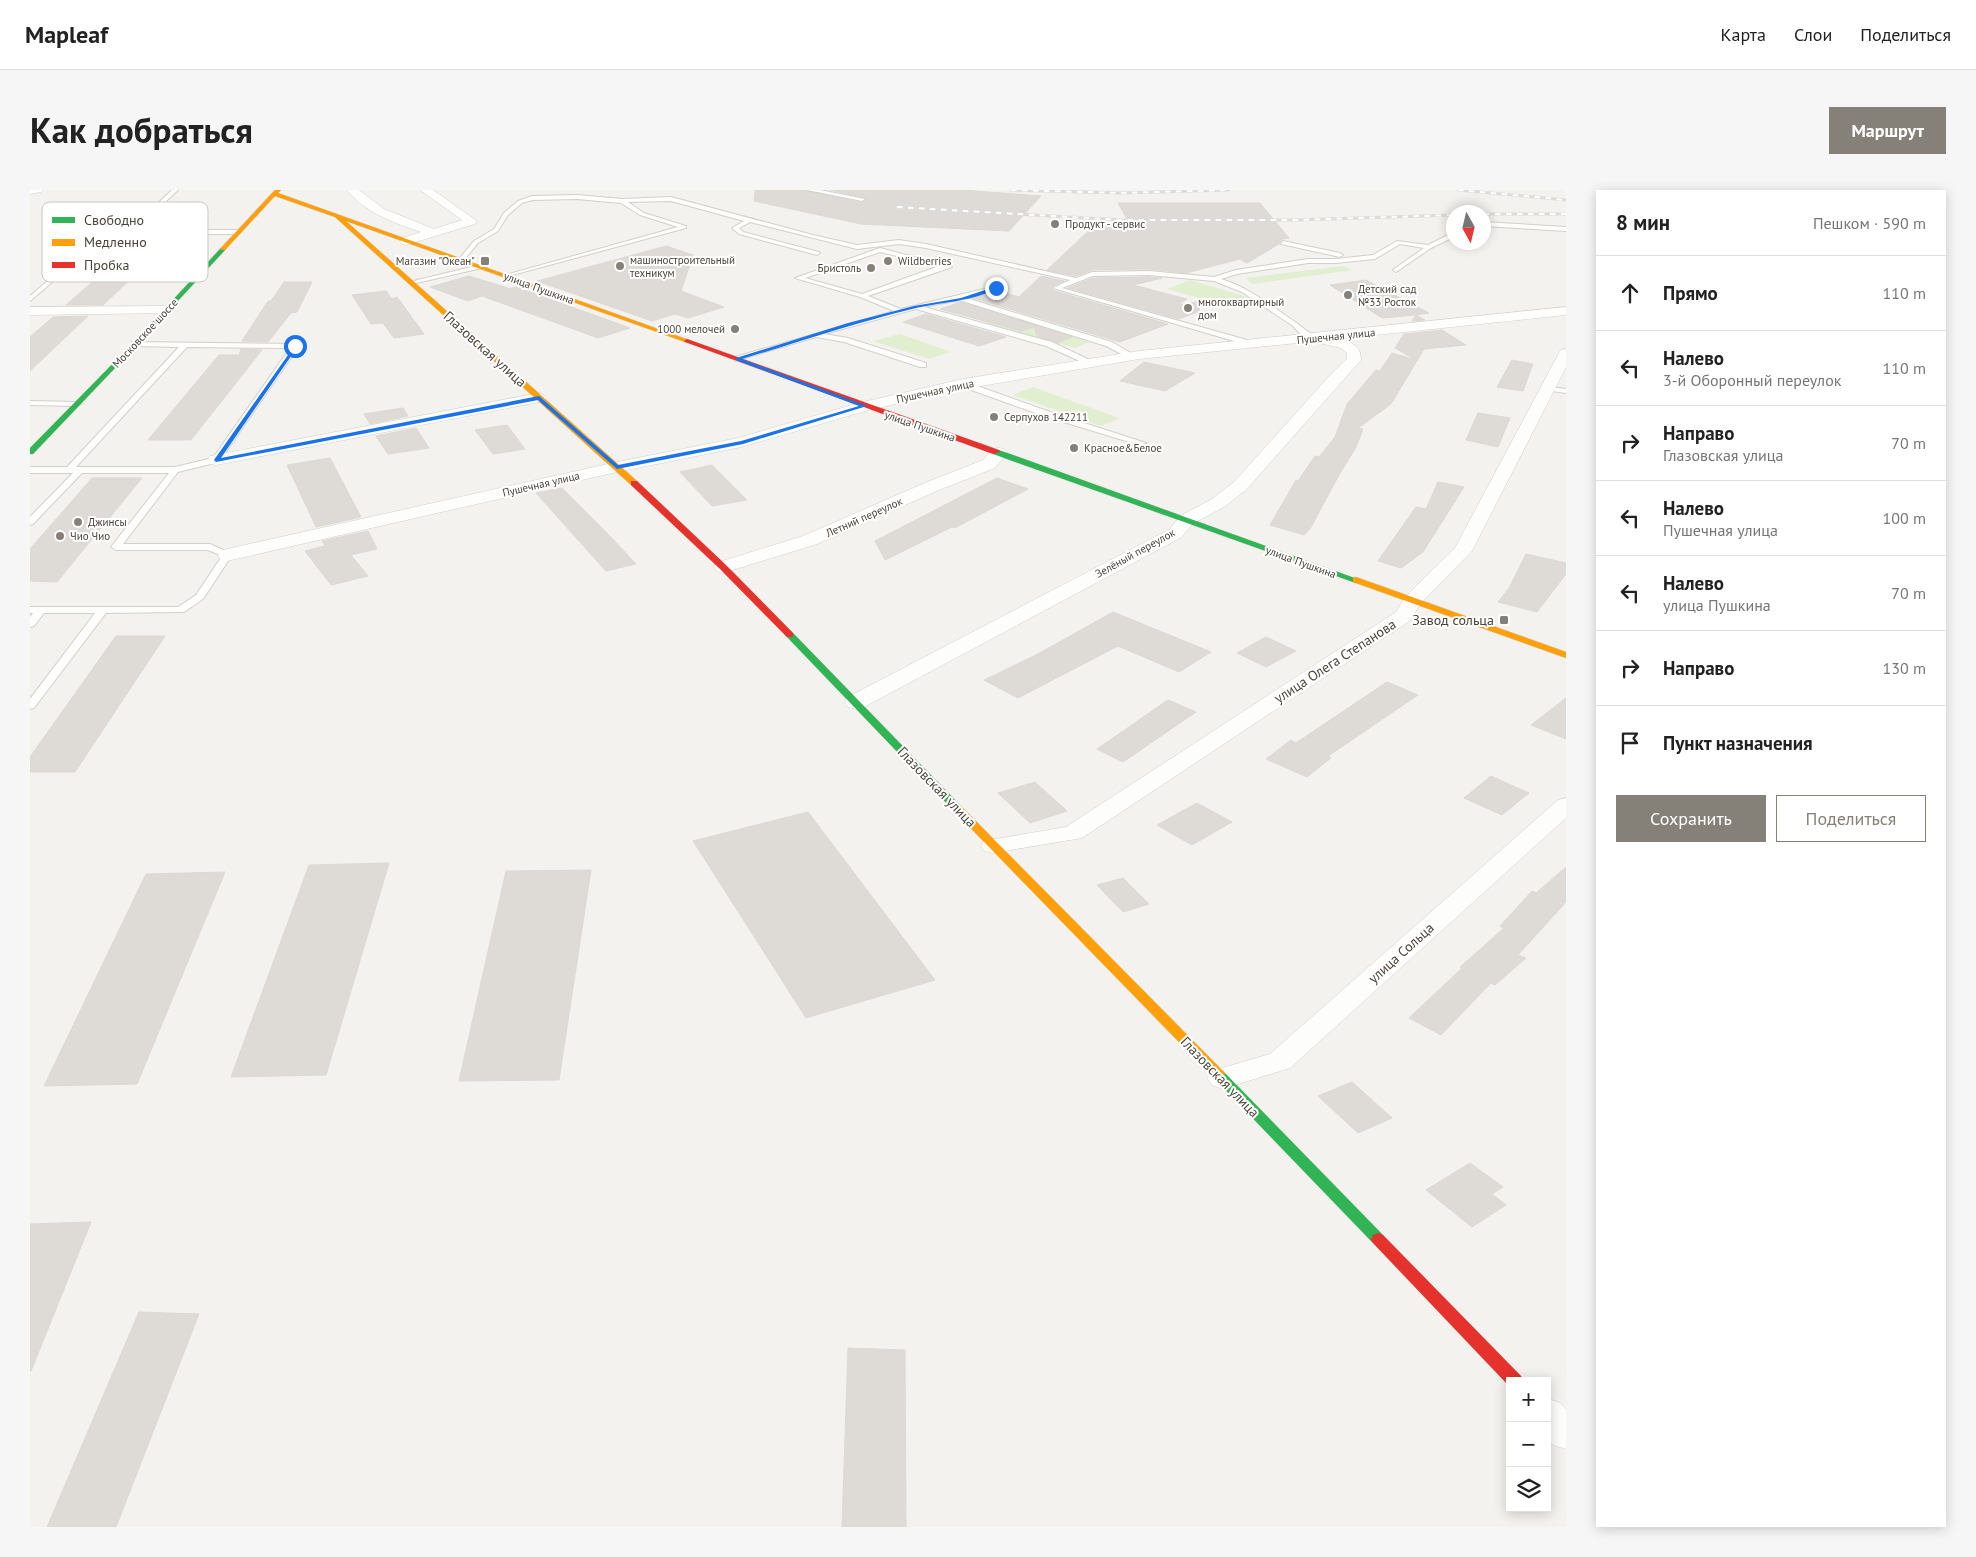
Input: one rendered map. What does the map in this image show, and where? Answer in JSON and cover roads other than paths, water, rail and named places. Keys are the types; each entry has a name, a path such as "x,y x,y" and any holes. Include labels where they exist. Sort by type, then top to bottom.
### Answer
{"street":[{"path":"30,191 36,190"},
{"path":"353,190 367,204 384,214 435,233"},
{"path":"406,241 471,221 426,190"},
{"name":"улица Пушкина","path":"276,192 337,216 864,406 1566,656"},
{"name":"Московское шоссе","path":"208,266 276,192"},
{"name":"Глазовская улица","path":"337,216 617,467 723,567 1511,1377"},
{"name":"Московское шоссе","path":"30,452 193,282"},
{"path":"30,311 166,310"},
{"name":"Пушечная улица","path":"227,555 617,467 742,442 864,406 963,384 1132,356 1566,311"},
{"path":"1550,313 1566,322"},
{"name":"Зелёный переулок","path":"856,702 1176,533 1186,520 1218,503 1240,486 1337,376 1354,360 1354,352 1346,345 1314,338"},
{"name":"улица Олега Степанова","path":"993,846 1073,833 1404,616 1412,601 1463,551 1557,390 1566,353"},
{"path":"216,460 539,398"},
{"name":"Летний переулок","path":"723,567 810,540 988,464 999,453"},
{"name":"улица Сольца","path":"1222,1078 1280,1061 1566,805"},
{"path":"1551,1418 1566,1433"}],"lane":[{"path":"162,202 175,190"},
{"path":"546,198 556,190"},
{"path":"810,190 862,199"},
{"path":"460,260 476,242 496,230 506,214 520,202 532,198 577,197 622,202 671,200 857,247 900,242 926,246 1077,280"},
{"path":"507,276 684,227 642,214 622,202"},
{"path":"750,220 735,228 741,232 817,253"},
{"path":"1491,225 1566,230"},
{"path":"208,232 240,232"},
{"path":"1396,270 1429,247 1446,238"},
{"path":"1214,279 1236,272 1298,262 1375,257 1399,242 1429,247"},
{"path":"1283,243 1352,259"},
{"path":"862,296 948,267 880,250 798,278 862,296 901,311"},
{"path":"412,282 480,267"},
{"path":"1251,344 1056,288 1092,274 1142,271 1214,279 1244,291 1295,325 1302,333 1314,338"},
{"path":"30,299 50,282"},
{"path":"738,359 817,333 914,307 962,299 996,288"},
{"path":"962,299 1109,344 1132,356"},
{"path":"914,307 1049,344 1092,363"},
{"path":"817,333 923,365"},
{"path":"30,470 175,470 216,460 295,346 135,344"},
{"path":"69,470 185,345"},
{"path":"963,384 1047,414 1142,443"},
{"path":"30,404 77,404"},
{"path":"30,522 80,470"},
{"path":"30,624 35,610 180,610 200,597 227,555 210,547 116,546 175,470"},
{"path":"30,706 102,611"}],"railway":[{"path":"1011,190 1120,193 1229,190"},
{"path":"1458,190 1566,200"},
{"path":"897,207 1121,220 1296,220 1446,215"},
{"path":"1491,214 1566,214"}],"place":[{"name":"Продукт - сервис","path":"1055,224"},
{"name":"Магазин \"Океан\"","path":"485,261"},
{"name":"Wildberries","path":"888,261"},
{"name":"машиностроительный техникум","path":"620,266"},
{"name":"Бристоль","path":"871,268"},
{"name":"Детский сад №33 Росток","path":"1348,295"},
{"name":"многоквартирный дом","path":"1188,308"},
{"name":"1000 мелочей","path":"735,329"},
{"name":"Серпухов 142211","path":"994,417"},
{"name":"Красное&Белое","path":"1074,448"},
{"name":"Джинсы","path":"78,522"},
{"name":"Чио Чио","path":"60,536"},
{"name":"Завод сольца","path":"1504,620"}]}
